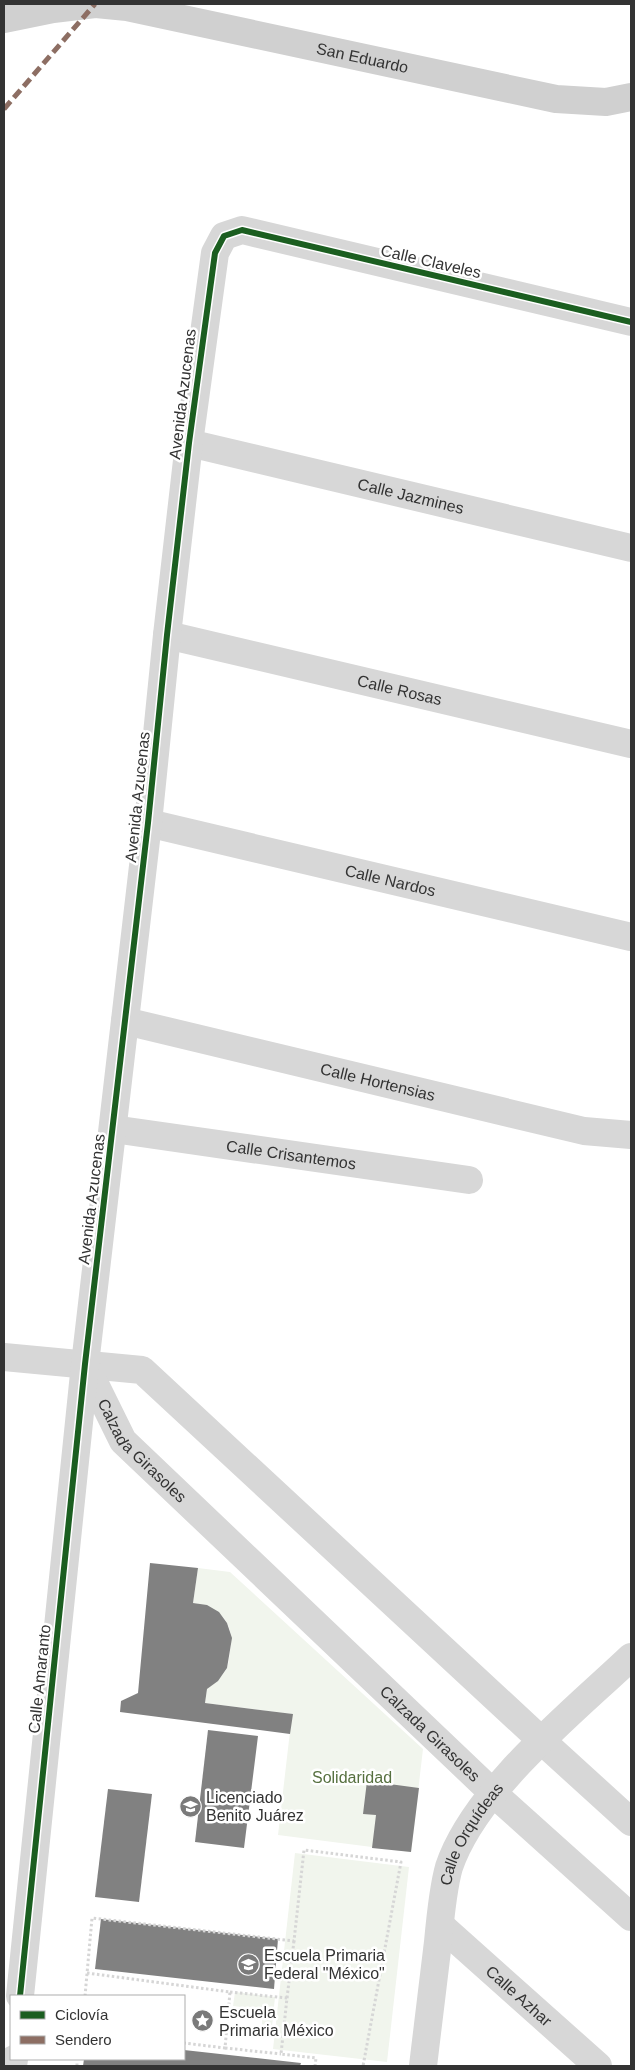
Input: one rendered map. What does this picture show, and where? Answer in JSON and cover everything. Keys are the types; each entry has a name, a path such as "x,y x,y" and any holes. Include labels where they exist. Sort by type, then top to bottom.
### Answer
{"street":[{"name":"San Eduardo","path":"4,19 54,6 96,4 127,7 556,100 606,102 631,97"},
{"name":"Calle Claveles","path":"224,236 242,230 631,322"},
{"name":"Avenida Azucenas","path":"86,1364 189,443 215,253 224,236"},
{"name":"Calle Jazmines","path":"189,443 631,548"},
{"name":"Calle Rosas","path":"167,635 631,744"},
{"name":"Calle Nardos","path":"148,823 631,936"},
{"name":"Calle Hortensias","path":"125,1021 584,1131 631,1134"},
{"name":"Calle Crisantemos","path":"113,1129 469,1180"},
{"path":"4,1357 142,1370 542,1742 631,1822"},
{"name":"Calzada Girasoles","path":"86,1364 122,1441 492,1793 631,1917"},
{"name":"Calle Amaranto","path":"20,1995 86,1364"},
{"name":"Calle Orquídeas","path":"423,2066 440,1925 449,1868 467,1828 492,1793 631,1657"},
{"name":"Calle Azhar","path":"440,1925 598,2066"}],"path":[{"path":"280,2054 304,1850 401,1862 363,2066"},
{"path":"85,1995 92,1918 294,1941"},
{"path":"88,1973 287,1998"},
{"path":"224,2048 230,1992"},
{"path":"185,2043 316,2058 315,2066"}],"green space":[{"name":"Solidaridad","path":"198,1568 230,1572 423,1749 411,1852 278,1835 292,1714 205,1703 207,1689 220,1678 227,1668 231,1641 228,1625 224,1618 211,1608 193,1603"},
{"path":"295,1853 409,1867 387,2062 273,2049"},
{"path":"235,1992 275,1997 271,2037 261,2035 263,2010 233,2006"}],"building":[{"name":"Solidaridad","path":"150,1563 198,1568 193,1603 207,1605 219,1612 227,1623 232,1638 227,1668 218,1681 207,1689 205,1703 293,1714 290,1734 120,1712 121,1701 138,1693"},
{"path":"208,1730 258,1736 244,1848 195,1842"},
{"path":"367,1781 419,1788 411,1852 372,1848 376,1815 363,1814"},
{"path":"108,1789 152,1794 139,1902 95,1897"},
{"path":"101,1919 278,1939 274,1989 95,1969"},
{"path":"185,2050 301,2063 300,2066 83,2066 84,2060 185,2060"}],"marked path":[{"path":"4,109 95,4"}],"cycle path":[{"path":"20,1995 85,1364 148,823 189,443 215,253 224,236 242,230 631,322"}],"place":[{"name":"Licenciado Benito Juárez","path":"190,1806"},
{"name":"Escuela Primaria Federal \"México\"","path":"248,1964"},
{"name":"Escuela Primaria México","path":"203,2021"}]}
